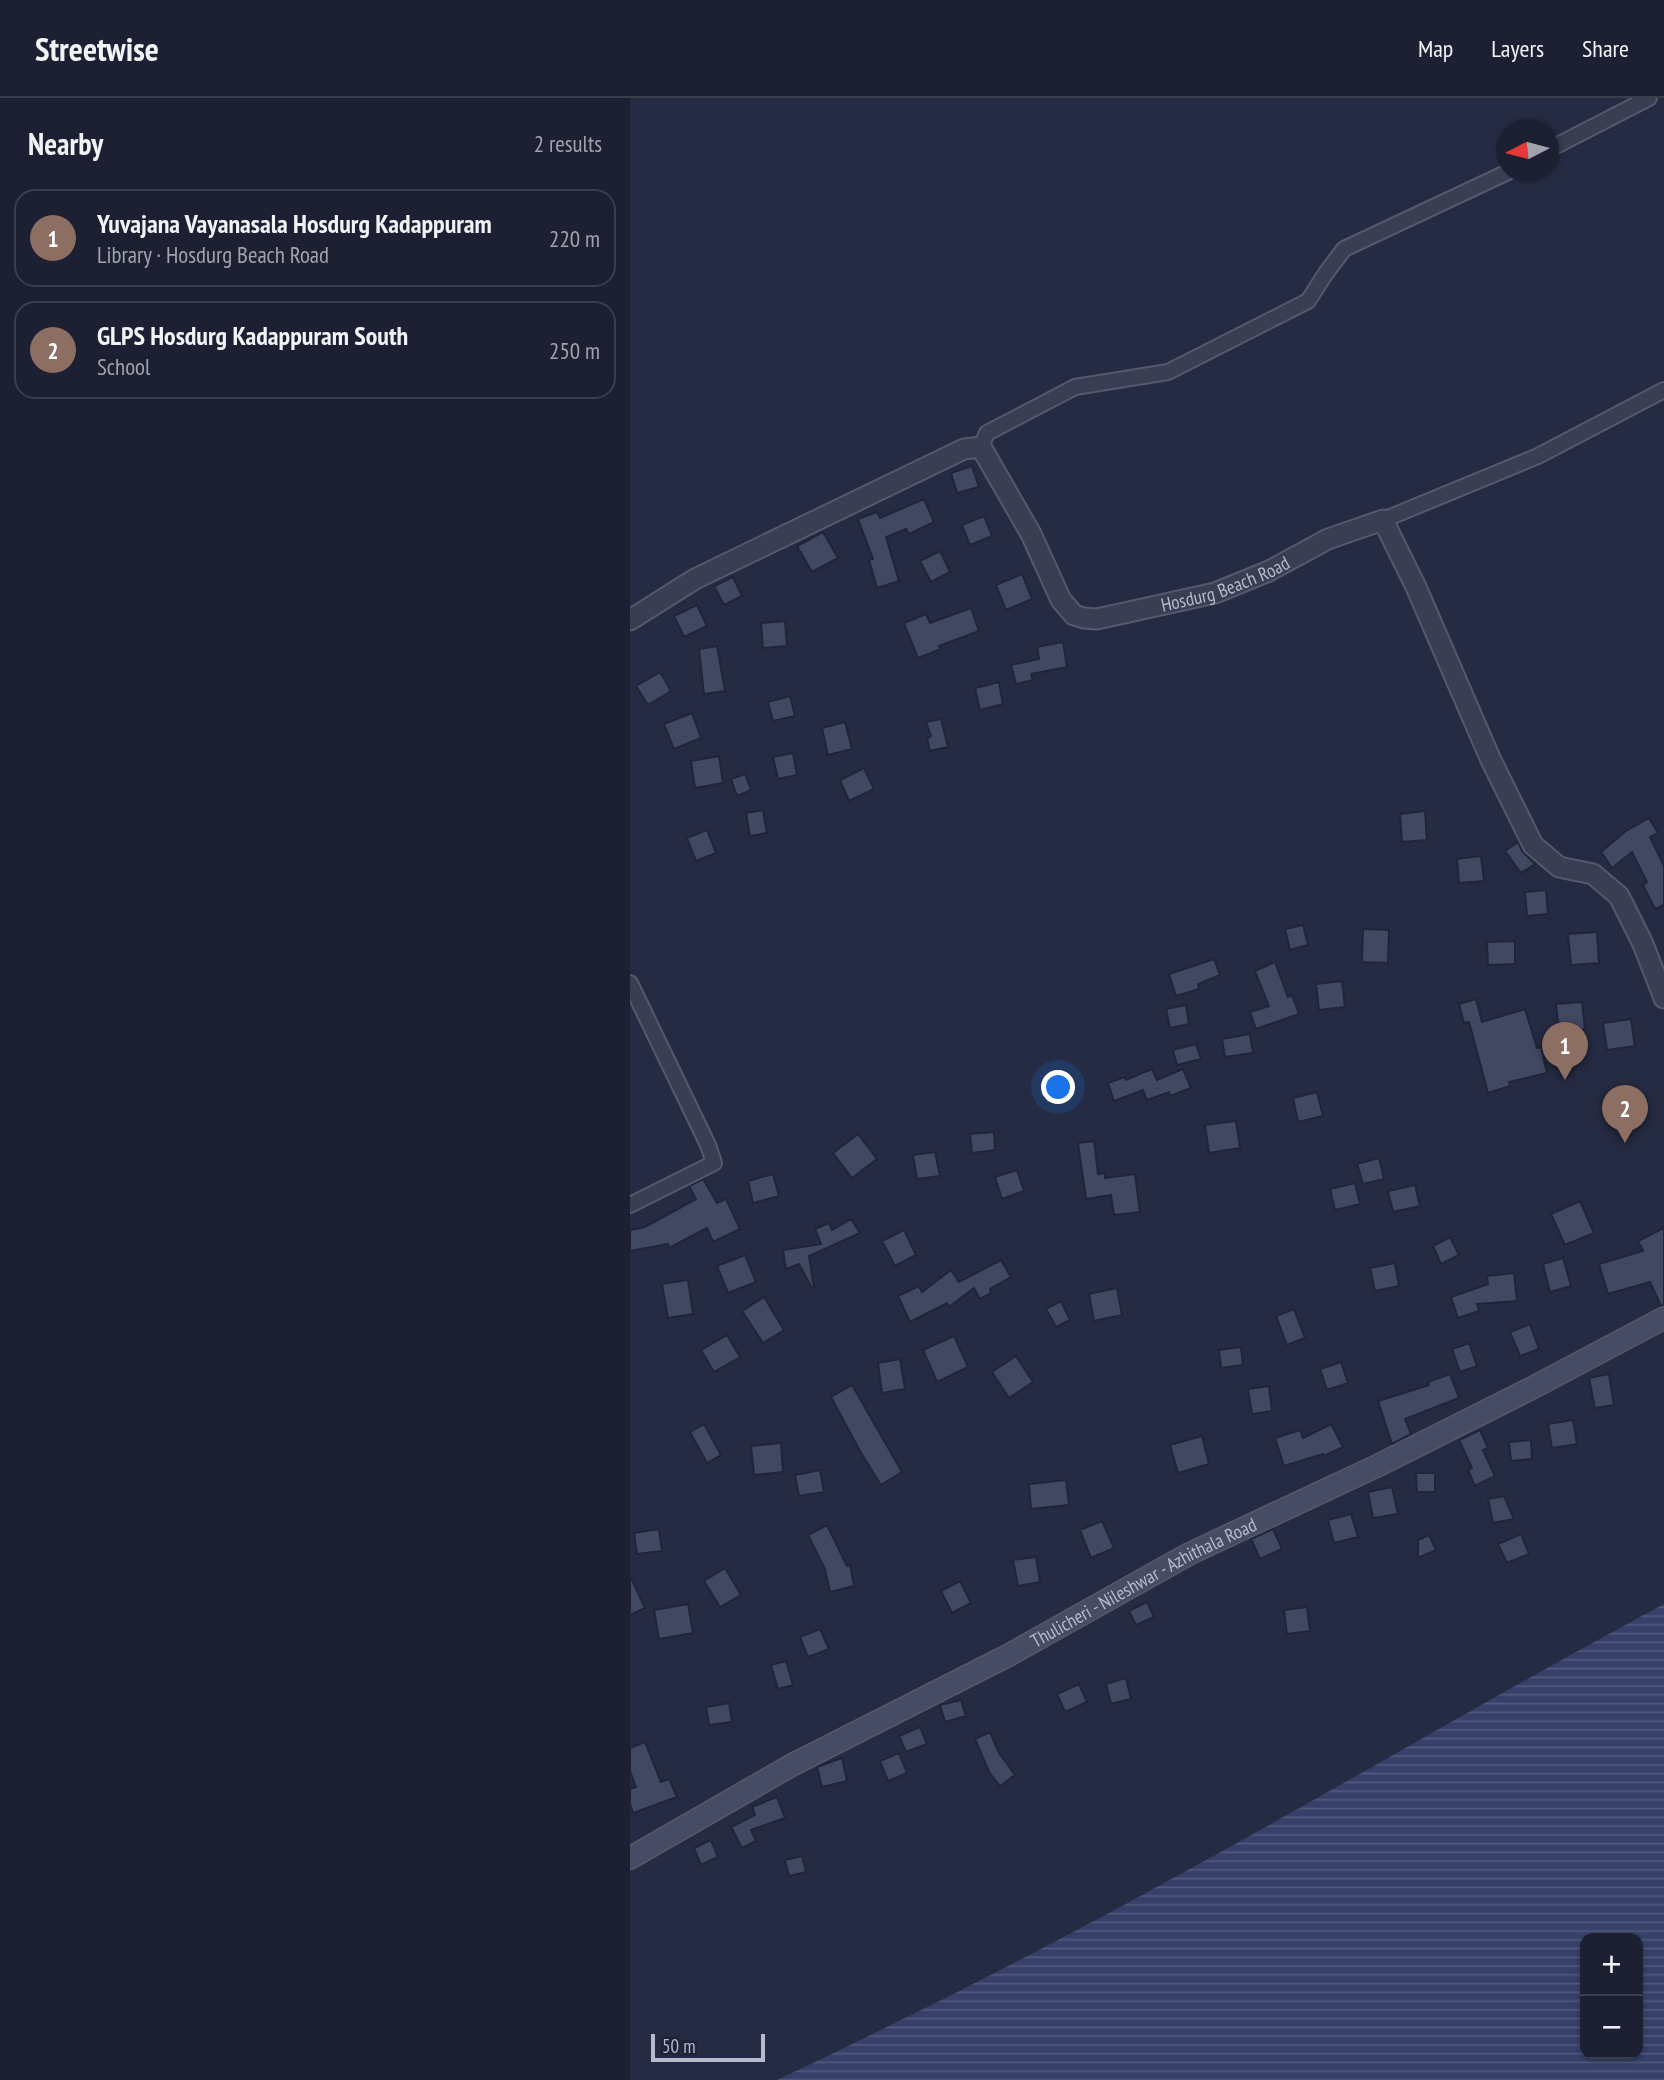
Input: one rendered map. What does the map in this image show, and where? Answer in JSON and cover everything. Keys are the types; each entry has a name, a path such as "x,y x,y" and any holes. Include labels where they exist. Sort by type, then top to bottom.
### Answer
{"main road":[{"name":"Thulicheri - Nileshwar - Azhithala Road","path":"630,1858 792,1765 1009,1655 1189,1554 1379,1465 1664,1318"}],"street":[{"path":"1559,145 1649,98"},
{"path":"630,620 695,579 964,449 981,447 987,432 1075,387 1168,372 1308,301 1344,249 1496,178"},
{"path":"1664,390 1538,456 1383,520 1416,587 1490,758 1533,845 1559,867 1593,874 1619,896 1643,944 1664,998"},
{"name":"Hosdurg Beach Road","path":"981,447 1031,534 1061,600 1074,615 1084,618 1097,619 1214,593 1269,571 1328,539 1383,520"},
{"path":"630,983 714,1163 630,1205"}],"water":[{"path":"1664,1604 1664,2080 777,2080 972,1984 1289,1814"}],"building":[{"path":"972,466 979,487 957,493 951,473"},
{"path":"924,499 934,522 909,534 906,529 886,537 899,581 877,588 869,560 873,559 858,519 877,512 880,518"},
{"path":"984,516 992,536 970,545 962,525"},
{"path":"823,532 838,558 812,572 797,546"},
{"path":"940,551 950,572 931,582 920,561"},
{"path":"1022,574 1032,599 1006,610 996,585"},
{"path":"733,577 742,596 724,605 714,586"},
{"path":"697,605 707,626 684,637 674,616"},
{"path":"971,608 979,631 939,646 941,649 918,658 904,623 926,614 930,623"},
{"path":"785,621 787,646 763,648 761,623"},
{"path":"1063,642 1067,667 1031,674 1033,680 1016,684 1011,665 1039,659 1037,647"},
{"path":"717,646 725,691 704,694 699,649"},
{"path":"660,672 671,691 648,705 636,686"},
{"path":"999,682 1003,704 980,710 975,688"},
{"path":"790,696 795,716 773,721 768,702"},
{"path":"692,713 701,738 674,749 664,724"},
{"path":"941,719 948,747 930,751 927,739 931,736 926,722"},
{"path":"845,722 852,749 828,755 822,728"},
{"path":"793,753 797,775 778,779 773,757"},
{"path":"719,756 723,783 695,788 691,761"},
{"path":"864,768 874,789 849,801 840,780"},
{"path":"745,774 751,790 737,796 731,779"},
{"path":"763,810 767,833 750,836 746,813"},
{"path":"1425,811 1427,840 1402,842 1400,814"},
{"path":"1649,818 1658,833 1650,837 1664,866 1664,905 1655,909 1643,885 1647,882 1632,852 1612,868 1601,852 1626,831"},
{"path":"707,830 716,853 696,861 687,838"},
{"path":"1518,842 1522,851 1535,864 1521,873 1505,851"},
{"path":"1481,856 1484,881 1459,883 1457,859"},
{"path":"1546,890 1548,914 1527,916 1525,892"},
{"path":"1303,925 1308,945 1290,950 1285,929"},
{"path":"1363,929 1389,930 1388,963 1362,962"},
{"path":"1597,932 1599,963 1571,965 1568,934"},
{"path":"1515,941 1515,964 1488,965 1487,942"},
{"path":"1214,959 1220,975 1198,984 1199,989 1176,996 1169,974"},
{"path":"1275,962 1288,997 1292,995 1299,1014 1256,1029 1250,1012 1269,1006 1255,971"},
{"path":"1342,981 1345,1007 1319,1010 1316,984"},
{"path":"1476,999 1482,1022 1525,1009 1537,1048 1541,1047 1547,1073 1509,1082 1510,1086 1488,1093 1469,1022 1464,1023 1459,1004"},
{"path":"1582,1002 1585,1029 1559,1031 1556,1004"},
{"path":"1186,1005 1189,1024 1170,1028 1166,1009"},
{"path":"1631,1019 1635,1046 1607,1050 1603,1023"},
{"path":"1250,1034 1253,1053 1225,1057 1222,1039"},
{"path":"1196,1044 1201,1059 1177,1065 1173,1050"},
{"path":"1152,1069 1157,1080 1183,1069 1191,1088 1170,1096 1169,1092 1147,1100 1143,1090 1114,1101 1108,1083 1125,1077 1126,1080"},
{"path":"1065,1076 1069,1100 1046,1104 1043,1079"},
{"path":"1317,1092 1323,1116 1298,1122 1293,1098"},
{"path":"1236,1121 1240,1148 1209,1153 1205,1125"},
{"path":"994,1132 995,1150 972,1153 970,1134"},
{"path":"858,1134 877,1159 852,1178 833,1153"},
{"path":"1094,1141 1098,1174 1105,1173 1105,1178 1135,1174 1140,1212 1114,1215 1111,1195 1086,1199 1078,1143"},
{"path":"935,1152 940,1176 917,1179 913,1155"},
{"path":"1379,1158 1384,1179 1363,1184 1357,1164"},
{"path":"1017,1170 1024,1191 1002,1199 995,1177"},
{"path":"773,1174 779,1196 753,1203 748,1181"},
{"path":"703,1179 717,1203 726,1199 740,1229 713,1242 707,1228 669,1248 668,1244 630,1251 630,1230 645,1227 696,1199 689,1186"},
{"path":"1355,1183 1360,1204 1335,1210 1330,1189"},
{"path":"1415,1185 1420,1206 1393,1212 1388,1191"},
{"path":"1580,1201 1594,1233 1565,1245 1551,1214"},
{"path":"851,1219 860,1233 809,1256 814,1288 799,1264 786,1269 783,1250 821,1244 815,1229 829,1223 832,1230"},
{"path":"1664,1228 1664,1305 1661,1306 1650,1282 1608,1294 1599,1264 1643,1251 1638,1241"},
{"path":"904,1230 916,1255 895,1266 882,1241"},
{"path":"1450,1237 1459,1255 1441,1264 1433,1246"},
{"path":"745,1255 756,1282 728,1293 717,1266"},
{"path":"1563,1258 1571,1286 1550,1292 1543,1264"},
{"path":"1001,1260 1011,1277 990,1289 991,1293 980,1299 974,1288 949,1307 947,1303 910,1322 898,1296 919,1286 922,1292 951,1270 959,1282"},
{"path":"1395,1263 1399,1286 1375,1291 1370,1268"},
{"path":"1514,1273 1517,1301 1477,1304 1479,1311 1458,1318 1451,1297 1488,1284 1487,1276"},
{"path":"688,1280 693,1314 668,1318 662,1284"},
{"path":"1117,1288 1122,1315 1094,1321 1089,1294"},
{"path":"764,1297 784,1330 763,1343 742,1311"},
{"path":"1061,1301 1070,1320 1056,1327 1046,1309"},
{"path":"1294,1309 1305,1338 1287,1345 1276,1316"},
{"path":"1530,1324 1539,1349 1520,1356 1510,1332"},
{"path":"727,1335 740,1357 714,1372 701,1350"},
{"path":"954,1336 968,1367 937,1382 923,1350"},
{"path":"1469,1343 1477,1366 1460,1372 1452,1349"},
{"path":"1241,1347 1243,1365 1221,1368 1219,1350"},
{"path":"1016,1356 1033,1382 1009,1398 992,1372"},
{"path":"900,1359 905,1389 882,1393 878,1363"},
{"path":"1341,1362 1348,1383 1327,1390 1320,1369"},
{"path":"1450,1374 1459,1398 1405,1419 1411,1434 1392,1444 1378,1401 1429,1385 1428,1382"},
{"path":"1609,1374 1614,1405 1595,1408 1589,1378"},
{"path":"852,1385 902,1472 881,1485 831,1397"},
{"path":"1269,1386 1272,1411 1252,1414 1248,1389"},
{"path":"1573,1420 1577,1444 1552,1448 1548,1424"},
{"path":"704,1424 721,1455 707,1463 690,1432"},
{"path":"1331,1424 1343,1447 1324,1456 1323,1454 1284,1466 1275,1438 1300,1430 1303,1438"},
{"path":"1480,1430 1488,1448 1483,1450 1495,1476 1475,1486 1468,1470 1472,1468 1459,1440"},
{"path":"1202,1436 1209,1464 1178,1473 1170,1445"},
{"path":"1531,1440 1532,1459 1511,1461 1509,1442"},
{"path":"781,1443 783,1472 754,1475 751,1446"},
{"path":"820,1470 824,1492 799,1496 795,1475"},
{"path":"1416,1473 1435,1473 1435,1492 1417,1492"},
{"path":"1066,1480 1069,1505 1031,1509 1029,1484"},
{"path":"1392,1487 1398,1514 1373,1518 1368,1492"},
{"path":"1504,1496 1514,1519 1493,1523 1488,1499"},
{"path":"1351,1514 1358,1537 1334,1543 1328,1520"},
{"path":"1102,1521 1114,1548 1091,1558 1080,1530"},
{"path":"827,1525 847,1566 850,1565 854,1586 830,1592 825,1569 808,1535"},
{"path":"659,1529 662,1551 637,1554 634,1533"},
{"path":"1273,1529 1282,1549 1260,1559 1251,1539"},
{"path":"1521,1534 1529,1554 1507,1563 1498,1544"},
{"path":"1429,1535 1436,1550 1418,1558 1418,1540"},
{"path":"1036,1557 1040,1582 1018,1586 1013,1560"},
{"path":"725,1568 741,1595 720,1607 704,1581"},
{"path":"630,1576 645,1608 630,1615"},
{"path":"960,1581 971,1603 952,1613 941,1591"},
{"path":"1147,1602 1154,1617 1136,1625 1129,1611"},
{"path":"688,1604 693,1633 659,1639 654,1610"},
{"path":"1307,1607 1310,1631 1287,1634 1284,1610"},
{"path":"820,1629 829,1649 808,1657 800,1637"},
{"path":"786,1661 793,1685 778,1689 771,1665"},
{"path":"1126,1678 1131,1699 1111,1704 1106,1684"},
{"path":"1079,1684 1087,1702 1065,1712 1057,1694"},
{"path":"961,1700 966,1716 945,1722 940,1705"},
{"path":"729,1703 732,1722 709,1725 706,1707"},
{"path":"920,1727 927,1744 906,1752 899,1736"},
{"path":"990,1732 999,1753 1015,1775 1000,1786 989,1772 975,1739"},
{"path":"645,1742 661,1782 669,1779 677,1797 633,1813 630,1789 636,1787 630,1771 630,1748"},
{"path":"899,1753 907,1773 888,1781 880,1761"},
{"path":"842,1758 847,1781 822,1787 817,1767"},
{"path":"777,1797 785,1818 751,1830 756,1841 742,1848 731,1827 755,1815 752,1807"},
{"path":"711,1840 718,1857 701,1865 694,1848"},
{"path":"802,1856 806,1872 789,1876 785,1860"}],"place":[{"name":"Yuvajana Vayanasala Hosdurg Kadappuram","path":"1565,1080"},
{"name":"GLPS Hosdurg Kadappuram South","path":"1625,1143"}]}
